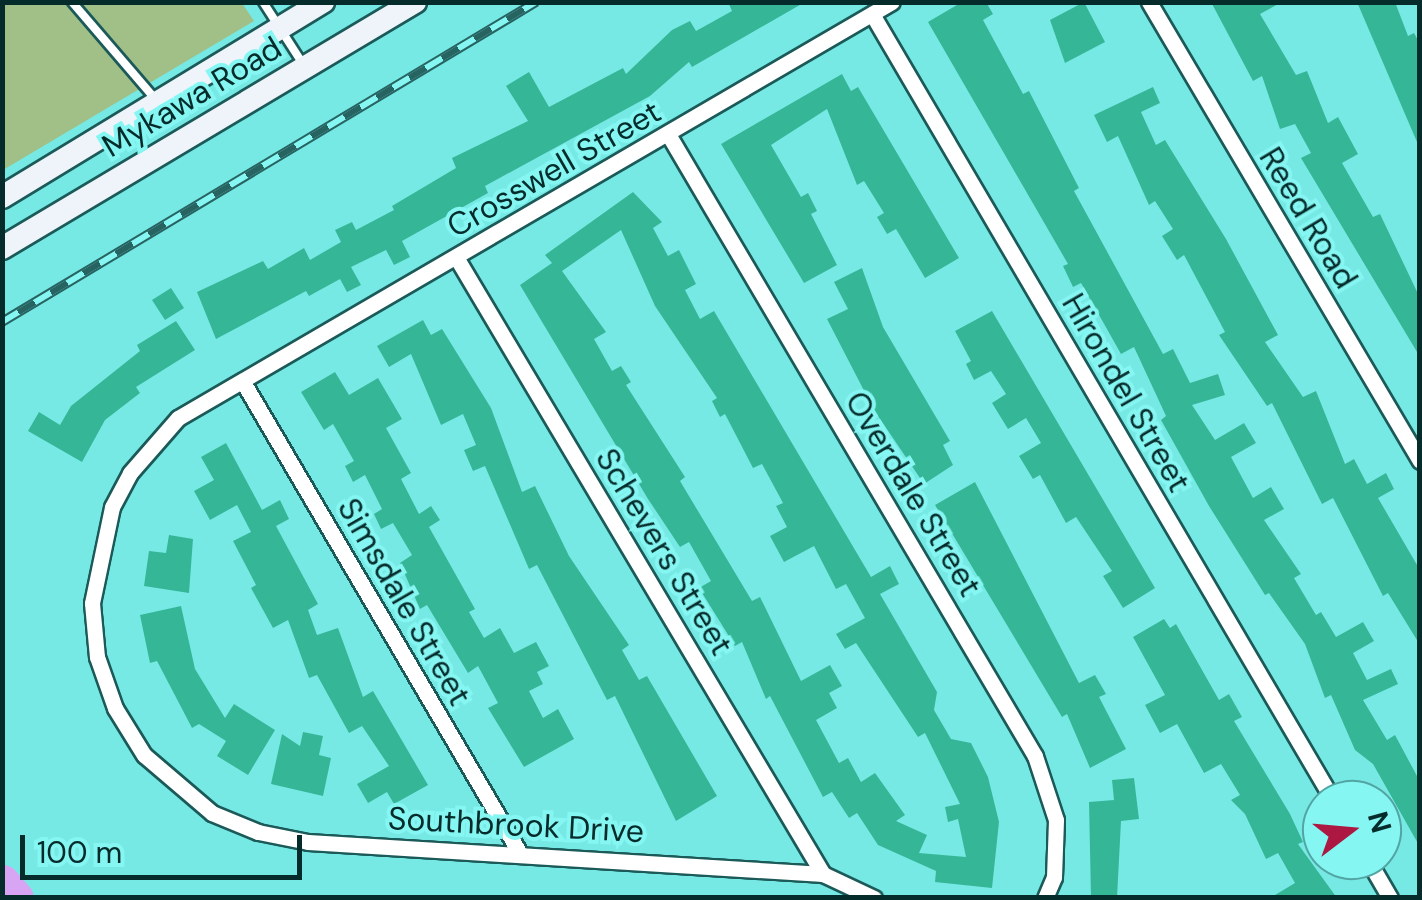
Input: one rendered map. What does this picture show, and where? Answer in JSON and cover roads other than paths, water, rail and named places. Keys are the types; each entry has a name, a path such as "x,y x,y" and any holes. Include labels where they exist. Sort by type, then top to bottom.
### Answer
{"main road":[{"name":"Mykawa Road","path":"2,197 323,2"},
{"name":"Mykawa Road","path":"2,248 415,2"}],"street":[{"name":"Crosswell Street","path":"243,382 892,2"},
{"name":"Reed Road","path":"1149,2 1420,462"},
{"name":"Hirondel Street","path":"872,14 1321,780"},
{"name":"Overdale Street","path":"668,134 1036,756 1056,820 1054,877 1045,898"},
{"name":"Schevers Street","path":"456,257 823,874"},
{"name":"Simsdale Street","path":"243,382 518,850"},
{"name":"Southbrook Drive","path":"243,382 178,418 130,473 112,507 92,603 98,657 115,708 144,755 176,787 212,813 258,832 308,842 518,850 823,874 874,898"}],"lane":[{"path":"72,2 158,103"},
{"path":"263,2 306,68"}],"waterway":[{"path":"2,882 16,898"}],"railway":[{"path":"2,322 536,2"}]}
